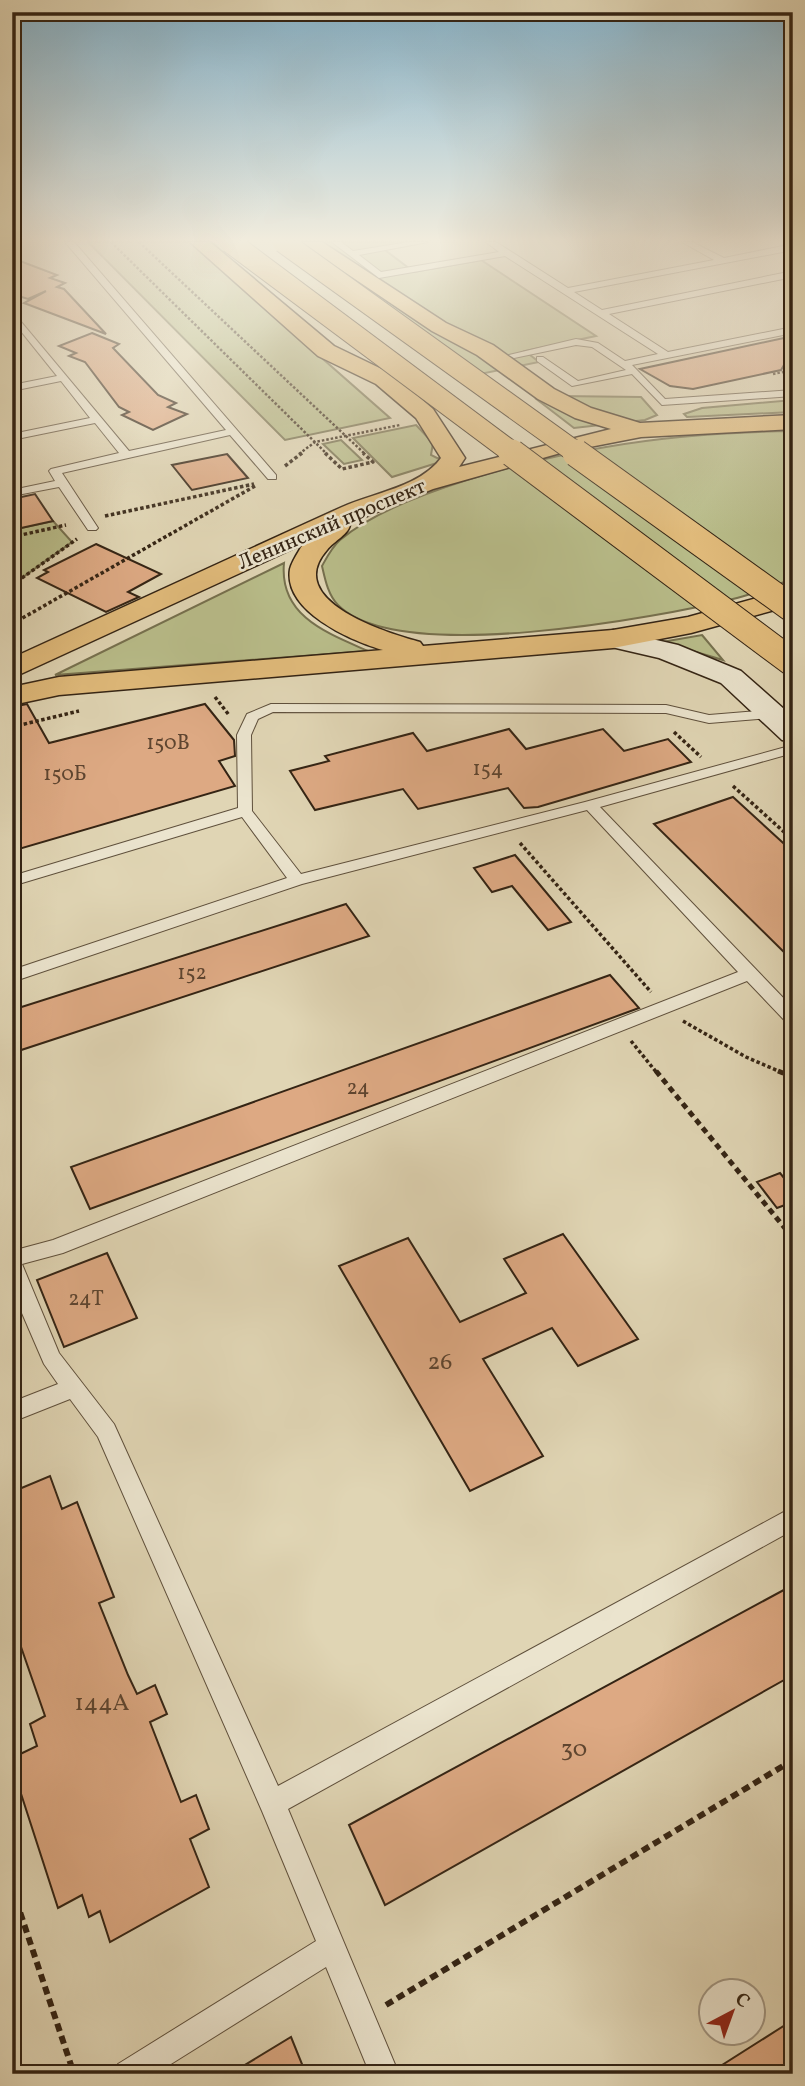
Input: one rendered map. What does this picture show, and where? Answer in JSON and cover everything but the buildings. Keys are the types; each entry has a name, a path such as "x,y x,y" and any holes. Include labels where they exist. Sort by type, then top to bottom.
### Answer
{"main road":[{"path":"312,339 326,351 384,379 425,414 453,458 443,471 424,484"},
{"path":"360,339 793,663"},
{"path":"418,339 793,610"},
{"path":"464,339 485,350 546,394 583,413 641,430"},
{"name":"Ленинский проспект","path":"12,669 363,507 424,484 561,446 641,430 793,422"},
{"path":"363,507 327,533 312,551 303,568 306,590 323,612 345,628 400,646 442,653"},
{"path":"12,696 59,686 613,639 691,625 793,596"}],"street":[{"path":"613,639 668,651 731,677 793,733"}],"lane":[{"path":"27,339 126,455"},
{"path":"155,339 272,477"},
{"path":"642,339 666,355"},
{"path":"623,364 746,339"},
{"path":"514,355 576,342 595,345 634,371 662,402 793,393"},
{"path":"540,359 576,384 634,371"},
{"path":"12,388 62,378"},
{"path":"12,437 95,420"},
{"path":"90,524 55,471 235,431"},
{"path":"12,493 62,483"},
{"path":"298,880 245,811 244,734 252,717 271,708 666,709 709,719 770,714"},
{"path":"12,976 298,880 590,805 793,749"},
{"path":"590,805 793,1019"},
{"path":"12,881 245,811"},
{"path":"12,1259 56,1247 750,974"},
{"path":"12,1265 51,1358 106,1431 272,1803 385,2074"},
{"path":"12,1412 74,1388"},
{"path":"272,1803 793,1518"},
{"path":"128,2074 332,1947"}],"path":[{"path":"210,339 342,469 373,462 243,339"},
{"path":"272,477 315,442 413,422"},
{"path":"12,537 90,524 264,482 12,624"},
{"path":"12,585 90,524"},
{"path":"208,688 244,734"},
{"path":"671,729 793,840"},
{"path":"506,827 665,1007 701,1034 793,1077"},
{"path":"619,1027 793,1238"},
{"path":"362,2019 793,1760"},
{"path":"12,1888 74,2074"}],"green space":[{"path":"185,339 301,339 390,418 285,440"},
{"path":"431,339 580,339 525,351 539,362 480,374"},
{"path":"560,396 641,397 657,415 645,420 574,428 540,402"},
{"path":"793,400 793,412 687,417 684,414 702,408"},
{"path":"416,425 433,443 431,455 437,458 453,458 392,477 353,438"},
{"path":"793,431 793,579 751,594 700,607 592,625 470,635 415,632 369,623 338,605 327,587 322,566 340,540 395,507 467,480 576,452 629,443 699,435"},
{"path":"341,440 362,460 344,464 323,444"},
{"path":"53,521 72,542 12,585 12,530"},
{"path":"284,563 284,581 289,597 298,609 322,629 368,651 55,675"},
{"path":"702,635 723,660 662,642"}]}
